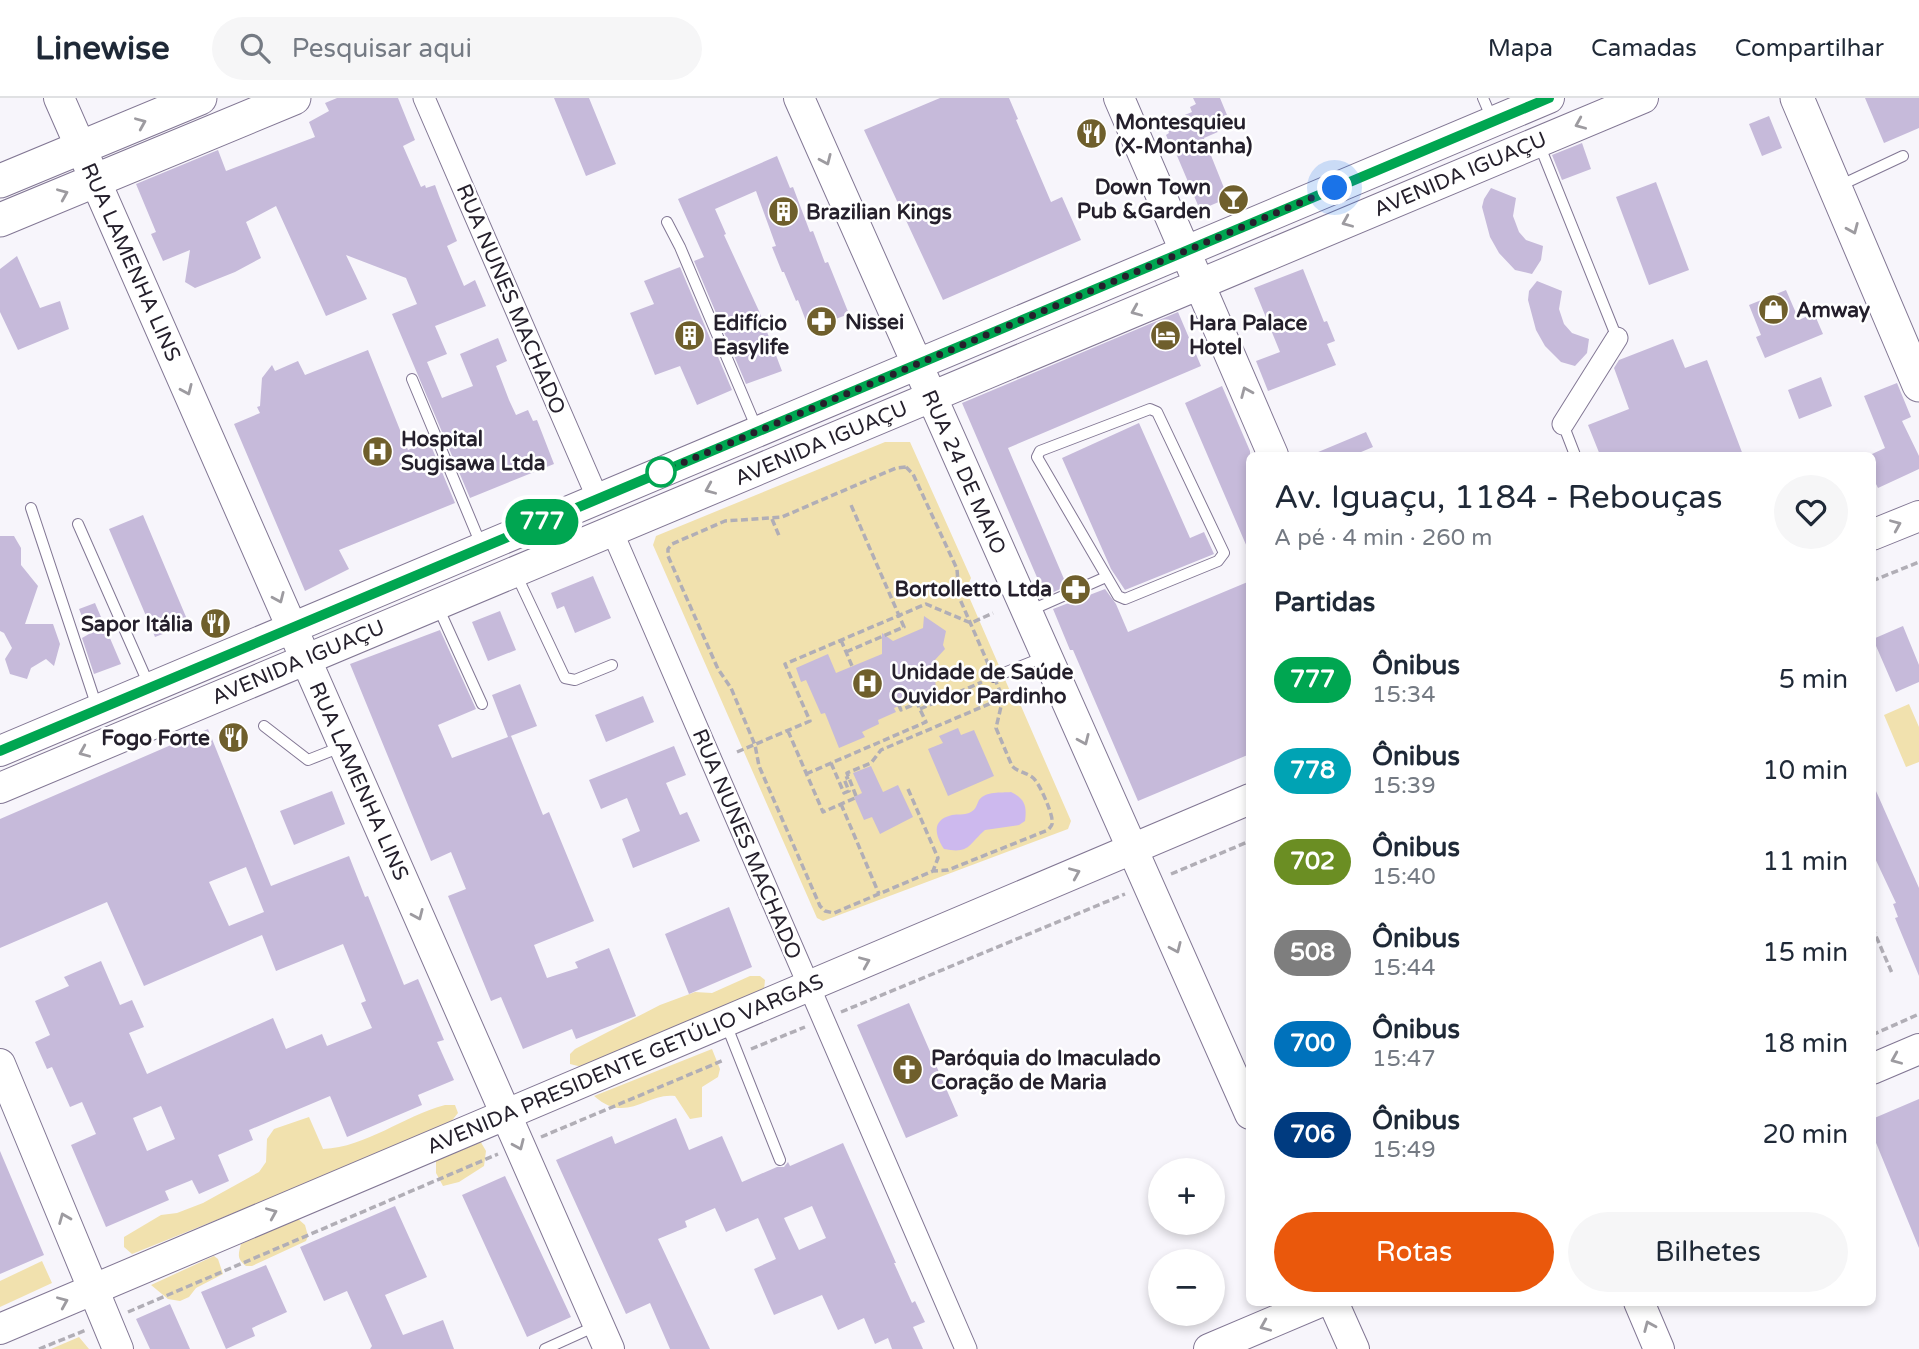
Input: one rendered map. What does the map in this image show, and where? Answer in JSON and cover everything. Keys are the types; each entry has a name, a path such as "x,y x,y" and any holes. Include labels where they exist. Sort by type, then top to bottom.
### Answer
{"main road":[{"name":"RUA LAMENHA LINS","path":"59,98 604,1337"},
{"path":"0,181 200,98"},
{"path":"0,220 95,181 247,108 294,98"},
{"name":"RUA 24 DE MAIO","path":"799,98 1246,1105"},
{"path":"1119,98 1272,452"},
{"name":"AVENIDA IGUAÇU","path":"0,751 1435,146 1488,110 1549,98"},
{"name":"AVENIDA IGUAÇU","path":"0,788 1643,98"},
{"path":"1797,98 1915,366"},
{"path":"1435,146 1488,163"},
{"path":"1021,359 1049,309"},
{"path":"1876,533 1919,516"},
{"path":"444,601 482,548"},
{"path":"110,704 182,711"},
{"name":"AVENIDA PRESIDENTE GETÚLIO VARGAS","path":"0,1329 1246,801"},
{"path":"1876,1067 1919,1049"},
{"path":"0,1064 118,1349"},
{"path":"1209,1349 1311,1306"},
{"path":"1335,1306 1354,1349"},
{"path":"1641,1306 1659,1349"}],"street":[{"name":"RUA NUNES MACHADO","path":"424,98 598,499"},
{"path":"1563,424 1617,338"},
{"name":"RUA NUNES MACHADO","path":"611,531 966,1349"}],"lane":[{"path":"1538,142 1617,338"},
{"path":"1835,187 1903,156"},
{"path":"667,222 758,431"},
{"path":"412,379 482,548"},
{"path":"1150,409 1157,412 1224,553 1218,561 1125,599 1118,596 1106,577 1037,457 1040,451 1150,409"},
{"path":"1563,424 1574,452"},
{"path":"31,508 110,704"},
{"path":"78,524 151,688"},
{"path":"515,571 565,678 575,680 612,665"},
{"path":"1027,612 1106,577"},
{"path":"444,601 482,704"},
{"path":"995,677 1046,656"},
{"path":"264,726 308,760 343,746"},
{"path":"725,1021 779,1160"},
{"path":"545,1349 604,1337"}],"path":[{"path":"906,467 913,474 957,569 959,597 971,623 1003,698 996,728 1012,766 1037,782 1052,816 1052,824 1048,830 948,870 933,871 834,913 825,911 820,906 758,766 755,745 732,688 718,669 668,556 668,549 673,544 725,521 782,517 896,468 906,467"},
{"path":"846,652 904,627 851,505"},
{"path":"772,519 780,538"},
{"path":"1876,579 1919,562"},
{"path":"737,752 810,722 785,664 926,604 971,623 993,613"},
{"path":"841,640 852,666"},
{"path":"920,709 995,677"},
{"path":"788,731 823,812 856,797 847,773 871,763 881,750 1003,698 1018,699 1029,694"},
{"path":"806,774 926,722 917,703 901,710 895,697"},
{"path":"878,743 881,750"},
{"path":"831,763 844,793 849,791 844,779 849,777"},
{"path":"908,789 938,858 933,871"},
{"path":"841,804 879,894"},
{"path":"1175,873 1246,843"},
{"path":"848,1009 1133,890"},
{"path":"1876,936 1892,973"},
{"path":"1876,1033 1919,1014"},
{"path":"542,1136 807,1026"},
{"path":"133,1309 505,1151"},
{"path":"39,1349 85,1330"}],"shaded area":[{"path":"885,442 910,442 971,578 966,590 1010,691 1014,690 1071,821 1068,829 823,921 817,918 653,545 656,536"},
{"path":"1909,704 1919,727 1919,762 1906,767 1884,715"},
{"path":"1011,792 1024,804 1025,821 1019,825 985,830 964,849 944,849 937,833 941,820 971,812 986,795"},
{"path":"750,976 760,976 765,980 764,990 582,1067 570,1064 570,1054 575,1049 660,1005 695,992 712,993"},
{"path":"712,1049 720,1069 718,1077 702,1087 702,1117 690,1119 675,1096 617,1108 594,1096"},
{"path":"445,1105 455,1105 458,1113 450,1123 132,1254 124,1247 124,1237 161,1215 177,1213 203,1203 259,1172 266,1162 267,1139 274,1129 309,1117 323,1149 339,1147 355,1143"},
{"path":"479,1139 486,1151 484,1166 459,1182 443,1186 436,1173 436,1157"},
{"path":"297,1218 305,1225 308,1236 306,1241 252,1266 246,1266 241,1261 241,1244"},
{"path":"214,1256 218,1259 223,1274 196,1288 189,1297 180,1301 168,1299 151,1285"},
{"path":"42,1261 52,1283 0,1307 0,1281"},
{"path":"79,1337 89,1349 51,1349"}],"building":[{"path":"337,98 398,98 415,140 403,146 421,187 435,185 457,241 447,246 464,286 475,280 486,306 435,326 447,354 427,362 442,398 473,386 460,354 498,338 507,361 496,366 509,400 516,415 528,410 533,421 537,420 554,464 470,498 392,314 417,304 406,278 346,255 367,299 326,316 276,206 246,222 261,258 235,272 195,288 185,282 190,250 163,261 151,234 156,232 136,184 218,150 226,171 315,137 309,122 329,111 325,103"},
{"path":"554,98 589,98 616,164 586,176"},
{"path":"940,98 1009,98 1051,202 1062,197 1081,240 943,300 864,130"},
{"path":"1193,98 1220,98 1227,115 1223,117 1227,128 1204,138 1228,198 1200,210 1166,135 1169,133 1165,123 1192,112 1190,107 1196,104"},
{"path":"1865,98 1919,98 1919,128 1884,143"},
{"path":"1769,116 1782,148 1762,156 1749,124"},
{"path":"1582,143 1591,169 1562,180 1552,155"},
{"path":"777,156 790,188 793,187 810,232 813,231 825,263 828,262 849,314 809,329 772,247 776,246 756,191 715,209 782,371 746,384 694,261 704,257 678,199"},
{"path":"1656,182 1689,270 1649,285 1616,197"},
{"path":"1491,188 1516,198 1513,216 1519,232 1526,240 1543,246 1541,260 1532,274 1515,270 1499,253 1490,237 1482,207"},
{"path":"17,256 40,308 60,301 69,329 18,350 0,312 0,269"},
{"name":"Edifício Easylife","path":"680,267 732,390 697,405 680,366 655,375 630,313 654,304 644,281"},
{"path":"1303,269 1324,322 1327,321 1335,341 1327,344 1336,365 1268,391 1256,361 1280,352 1254,288"},
{"path":"1537,281 1562,291 1559,309 1564,324 1572,333 1589,339 1587,353 1575,366 1561,362 1545,346 1536,330 1528,300 1529,291"},
{"path":"1786,290 1799,320 1814,313 1823,334 1765,358 1756,337 1761,335 1749,305"},
{"path":"1178,312 1201,366 1008,448 1067,586 1045,596 962,403"},
{"path":"1673,339 1685,368 1707,360 1742,452 1599,452 1588,425 1629,409 1614,368 1619,360"},
{"path":"368,350 408,450 429,441 455,503 339,550 349,569 305,591 234,424 260,413 257,407 260,406 262,378 272,365 275,371 298,361 305,375"},
{"path":"1821,377 1832,406 1799,419 1788,390"},
{"path":"1897,383 1911,417 1902,421 1919,456 1919,469 1878,488 1876,452 1885,448 1864,396"},
{"path":"1222,386 1250,451 1246,452 1246,545 1185,403"},
{"path":"1139,423 1190,538 1204,532 1214,554 1125,590 1111,569 1062,458"},
{"path":"1366,432 1373,447 1361,452 1318,452"},
{"path":"143,515 189,624 155,637 109,529"},
{"path":"0,536 14,536 21,548 21,565 38,586 25,624 53,624 60,644 54,666 46,659 31,668 27,679 10,674 5,659 12,648 4,633 0,631"},
{"path":"593,576 611,618 575,633 564,606 557,609 551,593"},
{"path":"1246,583 1246,756 1138,801 1053,609 1105,589 1116,604 1128,632"},
{"path":"95,603 121,664 94,674 82,638 89,634 79,609"},
{"path":"500,611 516,650 488,661 472,622"},
{"name":"Unidade de Saúde Ouvidor Pardinho","path":"924,616 946,631 943,645 945,649 934,661 936,690 894,708 896,712 878,720 879,724 862,732 865,737 839,748 825,713 821,714 806,680 801,682 796,668 828,654 836,673 882,654 882,633 893,641 923,628"},
{"path":"1903,626 1919,665 1919,682 1896,692 1876,646 1876,638"},
{"path":"440,630 476,709 438,725 452,758 511,736 543,815 549,812 594,921 534,945 547,978 578,968 575,962 609,948 636,1016 576,1039 572,1029 523,1049 501,997 491,1001 448,896 466,889 451,852 431,861 350,664"},
{"path":"520,684 537,726 508,737 492,695"},
{"path":"643,696 654,722 606,742 595,715"},
{"path":"958,728 961,735 974,730 994,776 948,796 928,749 943,743 939,736"},
{"path":"208,729 271,886 349,856 404,985 418,979 444,1040 437,1042 454,1080 418,1095 422,1105 347,1137 330,1096 249,1130 253,1140 218,1155 229,1181 199,1194 192,1180 165,1191 169,1200 106,1227 71,1145 96,1134 82,1102 70,1107 52,1067 47,1069 35,1042 50,1035 35,1001 69,986 64,977 101,961 120,1005 132,1000 144,1027 129,1033 147,1074 273,1018 286,1049 322,1034 327,1046 372,1028 361,1003 366,1001 343,944 276,971 262,935 144,986 107,902 0,948 0,819","holes":["246,867 264,912 229,926 209,882","161,1106 175,1139 147,1151 133,1118"]},
{"path":"674,746 686,775 666,783 680,815 687,812 700,841 633,868 622,839 640,831 627,798 601,809 589,780"},
{"path":"871,766 883,792 898,785 913,817 880,834 872,817 864,820 854,797 862,793 853,773"},
{"path":"332,791 345,824 294,845 280,811"},
{"path":"1876,791 1919,888 1919,976 1895,918 1898,917 1893,904 1896,903 1876,860"},
{"path":"729,907 752,967 689,994 665,934"},
{"name":"Paróquia do Imaculado Coração de Maria","path":"909,1003 958,1116 906,1138 857,1025"},
{"path":"1919,1099 1919,1248 1876,1143 1876,1117"},
{"path":"676,1118 689,1150 722,1136 742,1182 777,1167 784,1167 788,1162 790,1166 843,1143 912,1303 915,1301 925,1322 913,1327 923,1349 892,1349 888,1338 875,1344 864,1318 838,1330 822,1295 774,1315 754,1269 776,1259 758,1218 726,1232 715,1208 685,1221 687,1227 658,1239 710,1349 670,1349 650,1303 626,1314 556,1160 612,1136 615,1144","holes":["812,1206 826,1238 799,1250 784,1218"]},
{"path":"0,1151 44,1255 0,1274"},
{"path":"505,1176 571,1317 527,1337 462,1195"},
{"path":"395,1206 427,1277 385,1295 403,1335 443,1320 454,1349 370,1349 372,1346 347,1291 324,1301 300,1247"},
{"path":"266,1265 287,1312 252,1328 255,1336 226,1349 201,1292"},
{"path":"170,1304 190,1349 150,1349 136,1319"}],"bus line":[{"name":"777","path":"0,751 1549,98"}],"place":[{"name":"Montesquieu (X-Montanha)","path":"1092,134"},
{"name":"Down Town Pub &Garden","path":"1234,199"},
{"name":"Brazilian Kings","path":"783,212"},
{"name":"Amway","path":"1773,310"},
{"name":"Nissei","path":"822,322"},
{"name":"Edifício Easylife","path":"690,335"},
{"name":"Hara Palace Hotel","path":"1166,335"},
{"name":"Hospital Sugisawa Ltda","path":"378,451"},
{"name":"Bortolletto Ltda","path":"1075,589"},
{"name":"Sapor Itália","path":"216,624"},
{"name":"Unidade de Saúde Ouvidor Pardinho","path":"868,684"},
{"name":"Fogo Forte","path":"233,738"},
{"name":"Paróquia do Imaculado Coração de Maria","path":"908,1070"}],"route":[{"path":"661,472 1335,188"}]}
